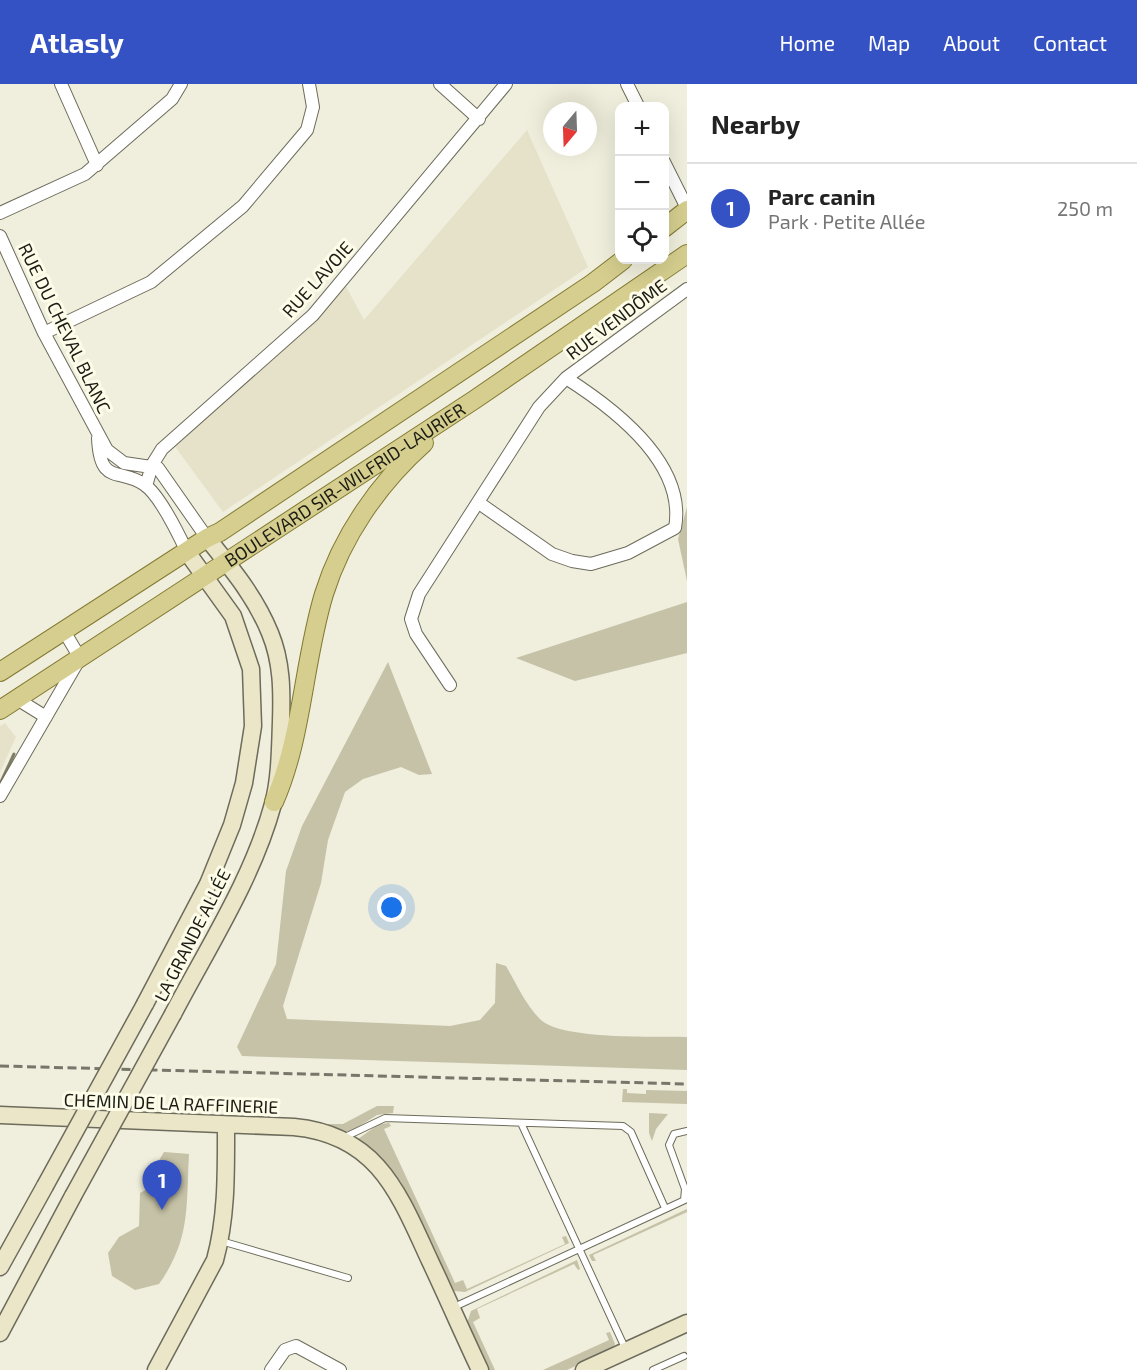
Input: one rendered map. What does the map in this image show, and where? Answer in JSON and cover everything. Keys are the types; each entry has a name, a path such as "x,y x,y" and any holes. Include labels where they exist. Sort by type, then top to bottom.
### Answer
{"main road":[{"path":"669,224 687,209"},
{"name":"BOULEVARD SIR-WILFRID-LAURIER","path":"0,710 474,400 687,254"},
{"name":"BOULEVARD SIR-WILFRID-LAURIER","path":"0,672 207,538 220,532 617,264"},
{"path":"274,802 283,781 296,732 315,632 324,594 336,562 354,527 396,470 474,400"}],"street":[{"path":"62,84 96,165"},
{"path":"0,213 85,174 172,99 182,84"},
{"path":"45,333 151,282 243,206 307,130 313,106 309,84"},
{"path":"440,84 479,119"},
{"name":"RUE LAVOIE","path":"146,486 152,465 171,441 312,315 479,119 506,84"},
{"path":"627,84 636,102"},
{"path":"669,172 687,209"},
{"name":"RUE DU CHEVAL BLANC","path":"0,236 45,333 107,450 124,463 152,465"},
{"name":"RUE VENDÔME","path":"450,685 428,654 411,619 419,594 539,408 566,378 687,289"},
{"name":"RUE VENDÔME","path":"479,503 552,554 572,561 591,564 628,553 675,528 680,515 681,495 669,462 648,436 615,409 566,378"},
{"name":"RUE DU CHEVAL BLANC","path":"98,436 101,458 109,471 146,486"},
{"path":"152,465 162,474 207,538"},
{"path":"146,486 176,528 187,552"},
{"name":"LA GRANDE ALLÉE","path":"0,1333 236,895 274,802 283,681 270,634 252,596 207,538"},
{"name":"LA GRANDE ALLÉE","path":"0,1267 145,1005 208,884 232,825 244,783 253,726 251,669 233,616 187,552"},
{"path":"0,796 81,658 64,631"},
{"path":"17,699 46,717"},
{"name":"CHEMIN DE LA RAFFINERIE","path":"0,1115 301,1128 338,1138 373,1161 395,1187 480,1370"},
{"path":"156,1370 208,1277 220,1240 226,1193 226,1126"},
{"path":"584,1370 687,1323"},
{"path":"271,1370 285,1350 296,1346 340,1370"}],"lane":[{"path":"338,1138 359,1132 381,1119 623,1126 633,1136 665,1208"},
{"path":"521,1123 626,1351"},
{"path":"452,1308 685,1199 686,1189 669,1145 674,1134 687,1131"},
{"path":"220,1240 348,1278"},
{"path":"653,1370 684,1356"}],"shaded area":[{"path":"527,130 588,267 223,512 171,441 312,315 342,279 364,320"},
{"path":"687,507 687,581 678,539"},
{"path":"687,602 687,653 575,681 516,658"},
{"path":"388,662 432,774 419,775 401,767 363,779 345,792 328,840 321,883 283,1006 287,1019 450,1026 480,1020 495,1003 496,963 506,966 531,1008 541,1020 552,1026 569,1031 610,1036 687,1037 687,1070 242,1056 237,1047 276,964 286,871 302,826"},
{"path":"5,723 16,737 0,772 0,726"},
{"path":"623,1089 627,1089 627,1093 646,1094 646,1090 687,1091 687,1104 622,1102"},
{"path":"377,1106 394,1106 393,1113 377,1115 350,1132 321,1124 343,1124"},
{"path":"649,1113 668,1114 656,1129 652,1141 649,1133"},
{"path":"389,1123 391,1126 384,1129 455,1283 463,1280 467,1289 565,1244 562,1237 566,1236 569,1243 465,1292 454,1291 401,1182 384,1161 358,1139 379,1124"},
{"path":"164,1152 189,1154 187,1206 182,1237 177,1252 159,1284 135,1290 112,1276 108,1253 119,1237 139,1226 140,1193 151,1187 148,1179"},
{"path":"687,1209 687,1212 593,1255 596,1261 592,1261 589,1255"},
{"path":"577,1260 580,1269 578,1270 574,1264 477,1309 480,1318 473,1322 495,1370 489,1370 467,1323 471,1311"},
{"path":"610,1332 615,1344 612,1349 567,1370 543,1370 609,1340 606,1333"}],"waterway":[{"path":"1,782 14,754"}],"railway":[{"path":"0,1066 687,1084"}],"place":[{"name":"Parc canin","path":"162,1210"}]}
